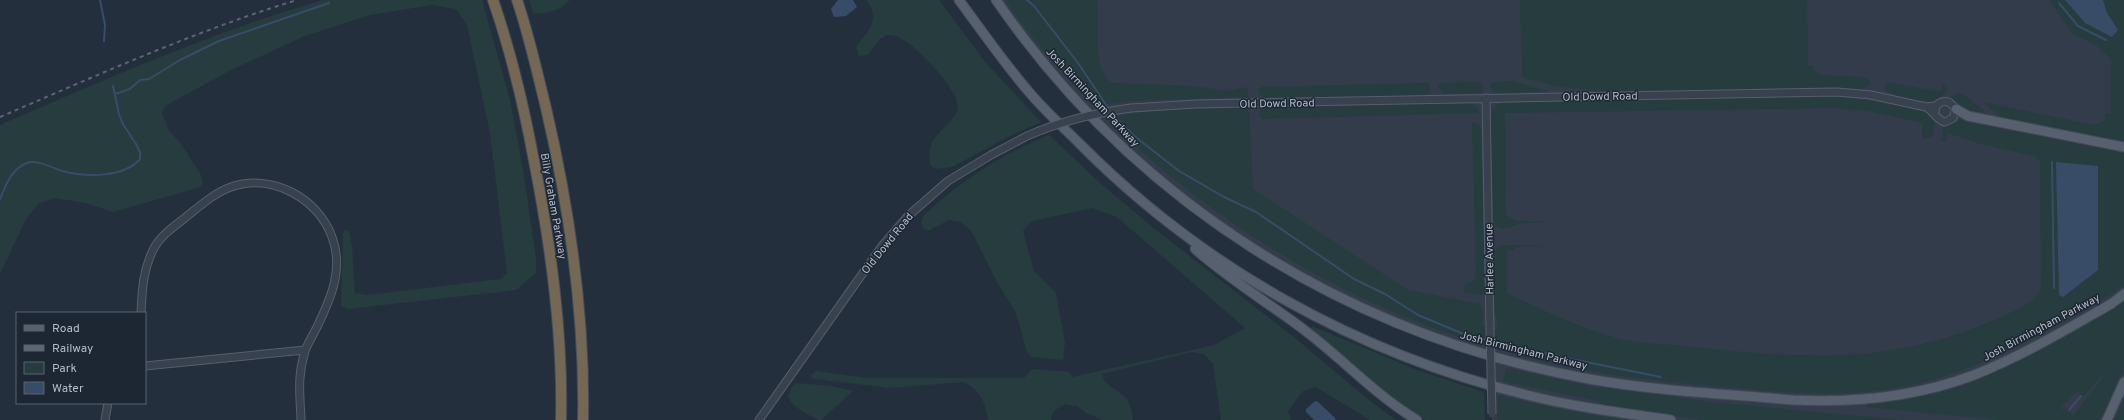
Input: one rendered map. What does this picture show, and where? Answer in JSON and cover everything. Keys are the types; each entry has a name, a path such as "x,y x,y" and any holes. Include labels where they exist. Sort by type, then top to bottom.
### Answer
{"highway":[{"name":"Billy Graham Parkway","path":"493,0 509,54 530,139 549,246 558,317 561,420"},
{"name":"Billy Graham Parkway","path":"518,4 552,134 573,250 582,339 583,420"}],"main road":[{"path":"959,0 999,56 1031,94 1111,175 1206,258 1243,288 1303,328 1384,398 1417,420"},
{"name":"Josh Birmingham Parkway","path":"996,0 1048,68 1111,137 1170,189 1214,223 1272,262 1327,292 1413,331 1485,355 1590,379 1637,385 1793,400 1825,401 1871,399 1923,390 1973,375 2020,354 2100,310 2124,294"},
{"path":"1956,109 1968,116 2124,147"},
{"path":"1155,214 1230,267 1278,297 1329,324 1386,350 1432,367 1526,395 1579,407 1671,420"},
{"path":"2107,420 2124,382"}],"street":[{"name":"Old Dowd Road","path":"759,420 882,246 908,216 948,181 991,155 1027,136 1073,119 1100,112 1131,108 1190,104 1837,92 1870,95 1926,106 1936,109 1938,119 1948,122 1955,115 1956,109"},
{"name":"Harlee Avenue","path":"1486,98 1492,417"},
{"path":"1936,109 1946,101 1952,103 1956,109"},
{"path":"141,312 143,283 147,264 160,238 210,198 221,191 240,185 266,184 278,187 299,196 319,214 326,224 336,249 337,272 330,301 305,350 298,380 301,420"},
{"path":"146,366 305,350"},
{"path":"105,420 108,404"}],"shaded area":[{"path":"996,0 2124,0 2124,420 1492,420 1491,357 1413,331 1246,245 1111,137"}],"green space":[{"path":"323,0 482,0 510,100 523,169 536,259 536,273 516,290 348,309 341,306 343,233 345,230 349,231 352,247 355,293 367,295 501,279 507,273 490,133 467,25 456,9 432,5 370,15 305,36 231,70 165,106 162,113 169,131 179,141 200,173 203,181 201,187 113,212 86,203 54,198 38,204 26,219 0,274 0,125 200,41"},
{"path":"529,0 570,0 562,7 553,11 533,13"},
{"path":"866,0 939,0 986,63 1041,122 1012,135 952,167 935,169 930,164 930,151 932,143 939,132 949,123 957,112 958,106 956,98 931,63 908,43 897,37 889,35 885,36 879,40 867,55 859,56 856,47 869,30 873,19 871,7"},
{"path":"1005,0 1098,0 1097,33 1099,57 1101,68 1106,77 1112,83 1194,86 1227,91 1245,87 1248,90 1248,97 1131,101 1093,106 1034,39"},
{"path":"1520,0 1807,0 1808,65 1813,66 1816,72 1820,75 1863,77 1869,80 1869,85 1860,89 1837,87 1600,91 1555,86 1521,77"},
{"path":"2049,0 2124,0 2124,144 2013,121 2002,117 1982,102 2095,125 2104,121 2106,113 2111,114 2111,59 2096,45 2073,34"},
{"path":"1512,81 1548,91 1497,93 1494,92 1490,86 1492,82"},
{"path":"1478,82 1483,86 1482,93 1445,94 1438,87 1441,83"},
{"path":"1887,82 1941,92 1943,84 1947,89 1936,100 1920,101 1888,92 1885,89"},
{"path":"1428,83 1430,86 1430,92 1427,95 1266,98 1261,96 1258,90 1261,87"},
{"path":"1961,93 1984,111 1970,111 1950,98 1954,94"},
{"path":"1833,95 1887,101 1903,104 1916,109 1928,114 1935,120 1933,136 1922,139 1922,123 1868,111 1835,108 1505,113 1506,215 1515,221 1545,222 1523,223 1508,228 1500,228 1493,223 1490,116 1493,109 1500,103 1511,101"},
{"path":"1470,103 1477,107 1480,113 1262,119 1259,116 1260,109 1267,107"},
{"path":"1245,107 1249,112 1253,189 1408,290 1480,304 1483,310 1482,326 1497,329 1497,318 1494,313 1494,255 1497,248 1503,245 1546,246 1516,247 1513,251 1507,249 1507,293 1574,324 1602,334 1634,342 1769,354 1840,355 1909,347 1945,338 1997,319 2024,306 2041,290 2040,162 2034,156 1981,144 1947,133 1946,142 1941,141 1944,127 1962,120 2124,153 2124,285 2083,311 1984,362 1946,376 1907,386 1883,390 1834,393 1785,392 1651,380 1551,363 1488,347 1427,326 1368,301 1311,272 1256,239 1204,202 1154,162 1106,118 1156,110"},
{"path":"1472,122 1478,124 1481,129 1485,291 1482,295 1465,293 1463,289 1466,284 1474,281 1476,276"},
{"path":"1049,135 1100,183 1151,226 1295,338 1369,400 1396,420 1370,420 1316,387 1303,391 1288,411 1291,420 1221,420 1213,364 1204,354 1192,352 1102,374 1105,382 1128,401 1133,420 1103,420 1086,413 1077,406 1064,404 1053,412 1051,420 988,420 984,402 981,397 974,389 963,382 890,388 814,379 810,376 816,371 868,378 1024,378 1032,369 1069,372 1073,377 1214,345 1245,328 1117,217 1092,208 1032,221 1023,231 1034,271 1056,293 1065,343 1063,360 1031,357 1027,352 1016,313 997,282 972,232 961,222 949,220 928,231 923,228 921,222 924,215 938,203 983,169 1032,142"},
{"path":"2124,302 2124,367 2100,420 2000,420 1866,407 1868,404 1903,399 1970,381 2033,354","holes":["2102,375 2104,376 2074,415 2071,415 2071,412 2067,408 2062,410 2061,407 2076,392 2079,392 2080,395 2084,396"]},
{"path":"1312,326 1417,370 1484,392 1485,420 1426,420 1415,415 1400,406 1351,366 1312,331"},
{"path":"1506,368 1600,388 1601,386 1709,402 1902,420 1702,420 1599,405 1597,401 1503,381"},
{"path":"797,383 831,386 853,391 821,420 818,420 800,410 790,400 788,396 792,386"},
{"path":"1498,395 1563,410 1623,420 1497,420"},
{"path":"2124,400 2124,420 2114,420 2115,419"}],"water":[{"path":"838,0 853,0 857,7 846,16 834,17 831,9"},
{"path":"2065,0 2103,0 2107,13 2118,30 2112,37 2085,23"},
{"path":"2056,162 2098,166 2098,270 2063,297 2059,295"},
{"path":"1317,401 1335,418 1335,420 1314,420 1306,412 1306,409"}],"waterway":[{"path":"100,0 105,25 104,41"},
{"path":"1027,0 1034,6 1078,63 1109,109"},
{"path":"115,94 130,89 140,80 149,79 180,60 219,41 329,3"},
{"path":"2059,3 2078,26 2106,40"},
{"path":"0,199 13,173 27,163 35,162 62,171 93,175 115,173 124,170 140,159 140,152 123,124 119,114 113,86"},
{"path":"1111,113 1133,135 1179,171 1224,197 1256,212 1354,279 1385,294 1418,315 1461,333 1488,340"},
{"path":"2052,162 2054,288"},
{"path":"1492,341 1566,358 1661,377"},
{"path":"2069,410 2081,396"}],"railway":[{"path":"0,117 221,25 297,0"}]}
